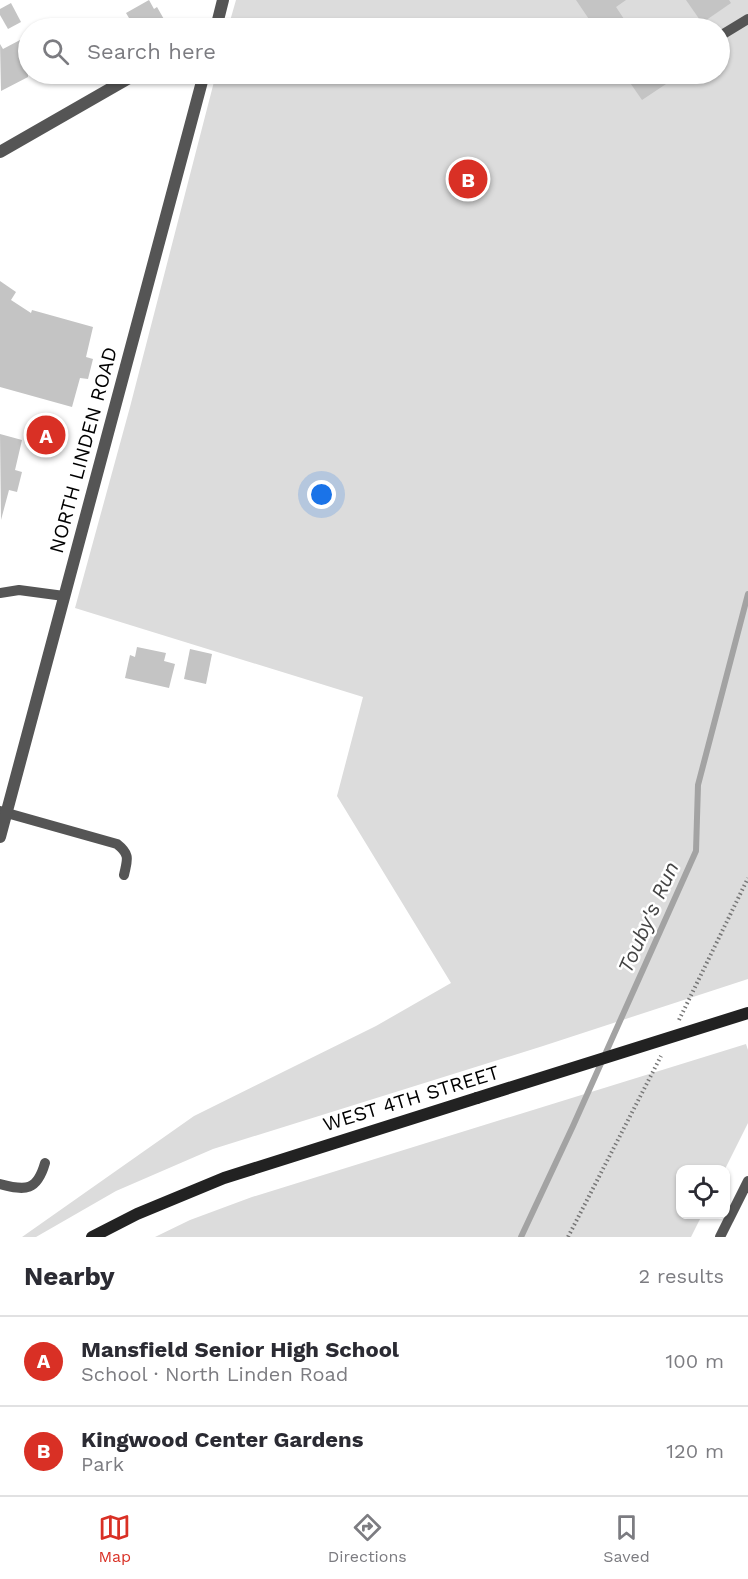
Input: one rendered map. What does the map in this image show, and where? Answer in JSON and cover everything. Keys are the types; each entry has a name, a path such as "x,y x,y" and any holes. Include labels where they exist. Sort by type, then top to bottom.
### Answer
{"main road":[{"name":"WEST 4TH STREET","path":"92,1237 137,1214 224,1178 748,1013"}],"street":[{"path":"218,18 223,0"},
{"path":"0,152 119,84"},
{"name":"NORTH LINDEN ROAD","path":"0,837 3,813 64,596 201,84"}],"lane":[{"path":"730,30 748,19"},
{"path":"0,593 19,590 64,596"},
{"path":"3,813 117,844 126,850 128,858 124,875"},
{"path":"0,1184 27,1188 41,1178 45,1163"},
{"path":"720,1237 748,1181"}],"shaded area":[{"path":"236,0 748,0 748,979 213,1149 116,1191 36,1237 22,1237 194,1116 376,1026 451,983 337,796 363,697 75,608 130,407 213,84 730,84 730,18 231,18"},
{"path":"746,1044 748,1050 748,1123 727,1165 676,1165 676,1219 700,1219 691,1237 155,1237 190,1220 252,1197"}],"building":[{"path":"149,0 154,9 157,7 163,18 129,18 126,13"},
{"path":"576,0 626,0 616,7 623,18 588,18"},
{"path":"686,0 729,0 731,3 709,18 699,18"},
{"path":"11,3 19,18 18,24 8,29 0,15 0,9"},
{"path":"18,41 18,82 1,91 0,44 3,49"},
{"path":"631,84 666,84 642,100"},
{"path":"0,281 16,292 11,300 31,313 32,310 93,327 86,357 93,359 88,379 80,378 72,407 0,387"},
{"path":"0,434 22,440 15,470 22,472 17,492 9,490 1,520"},
{"path":"137,647 166,653 164,661 175,664 169,688 125,678 130,655 135,657"},
{"path":"190,649 212,654 206,684 184,679"}],"waterway":[{"name":"Touby's Run","path":"521,1237 696,851 698,785 748,594"}],"place":[{"name":"Kingwood Center Gardens","path":"468,179"},
{"name":"Mansfield Senior High School","path":"46,435"}]}
